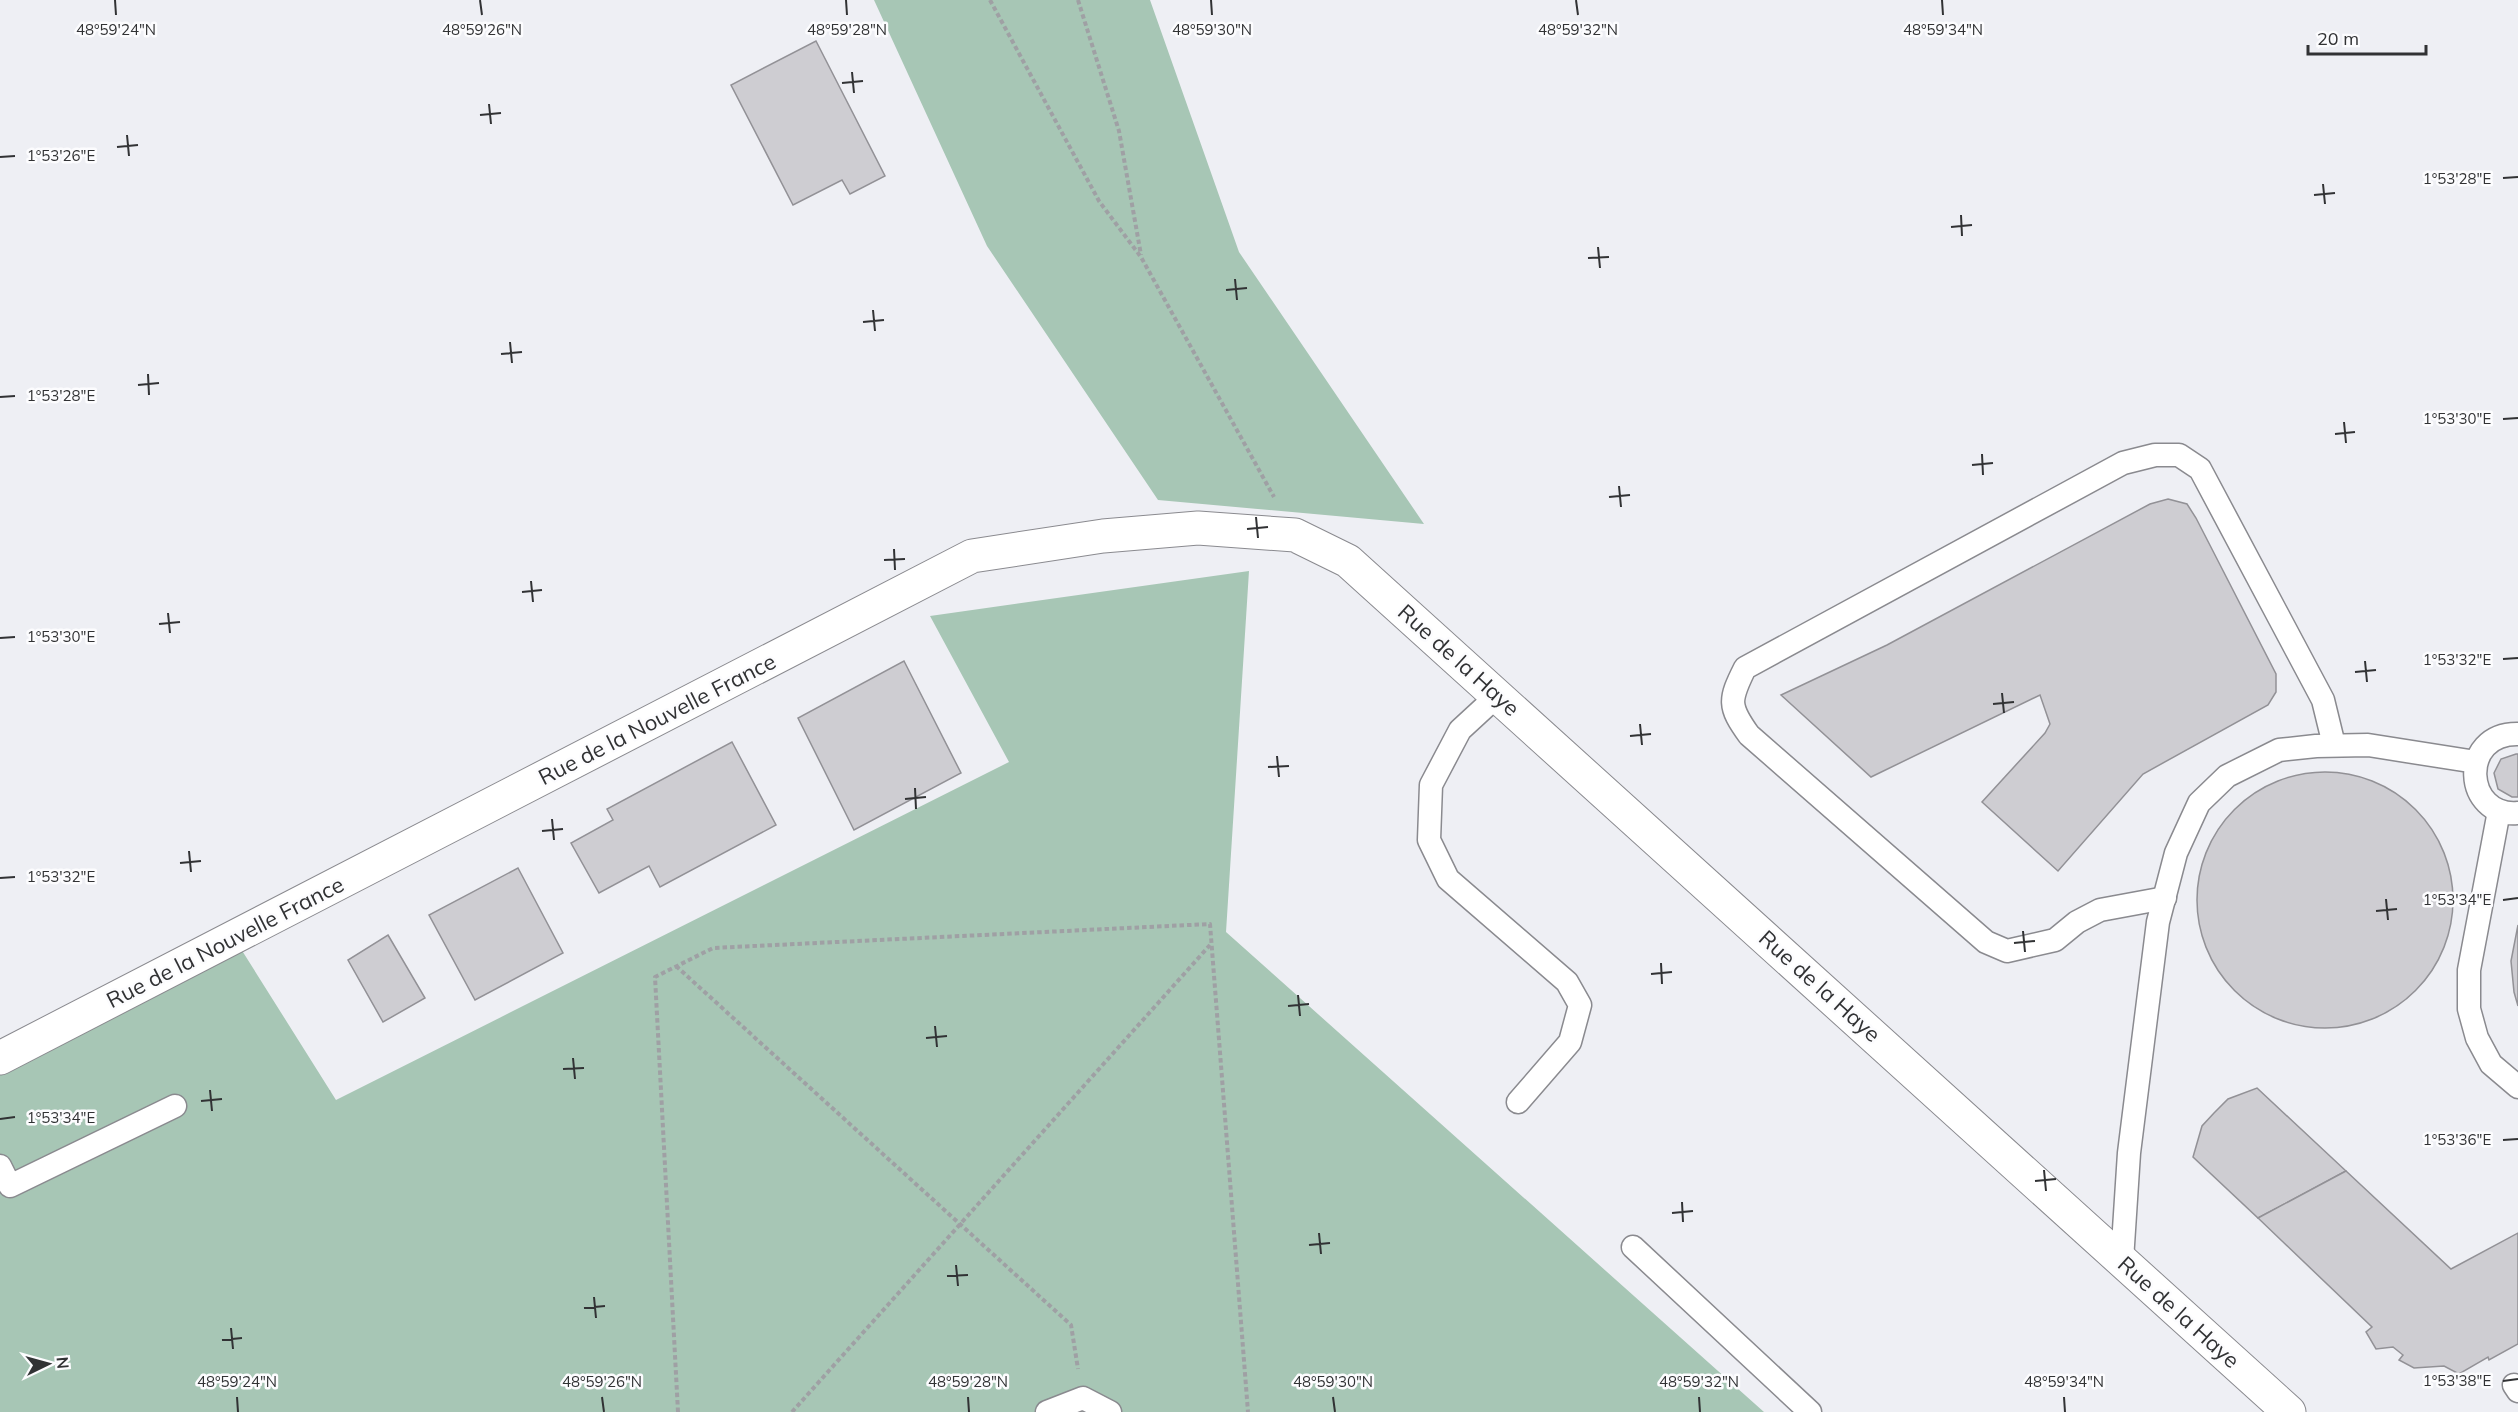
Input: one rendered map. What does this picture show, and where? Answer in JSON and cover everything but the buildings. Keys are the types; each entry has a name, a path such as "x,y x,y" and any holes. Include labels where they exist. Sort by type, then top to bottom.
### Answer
{"street":[{"name":"Rue de la Nouvelle France","path":"0,1058 972,556 1103,536 1198,528 1295,535 1348,561"},
{"name":"Rue de la Haye","path":"1348,561 2289,1412"}],"lane":[{"path":"2164,898 2100,910 2077,922 2055,940 2007,951 1986,942 1749,735 1735,715 1733,692 1745,668 2122,463 2155,455 2179,455 2200,469 2324,700 2334,745"},
{"path":"1498,695 1460,730 1431,785 1429,840 1448,879 1568,982 1580,1005 1570,1042 1518,1102"},
{"path":"2518,734 2507,734 2492,740 2482,750 2476,762 2474,776 2477,790 2485,801 2508,812 2469,970 2469,1009 2477,1038 2491,1064 2518,1087"},
{"path":"2122,1260 2129,1153 2158,922 2176,853 2199,803 2227,776 2279,750 2334,745 2367,745 2476,762"},
{"path":"0,1166 5,1189 176,1106"},
{"path":"1633,1247 1810,1412"},
{"path":"1047,1412 1083,1398 1110,1412"}],"path":[{"path":"990,0 1099,201 1141,257 1295,535"},
{"path":"1078,0 1119,131 1141,257"},
{"path":"678,1412 655,977 713,948 1210,924 1248,1412"},
{"path":"792,1412 1211,945"},
{"path":"676,966 1071,1325 1083,1398"}],"green space":[{"path":"874,0 1150,0 1239,252 1424,524 1158,500 987,246"},
{"path":"1249,571 1226,932 1764,1412 0,1412 0,1075 241,949 336,1100 1009,762 930,616"}]}
